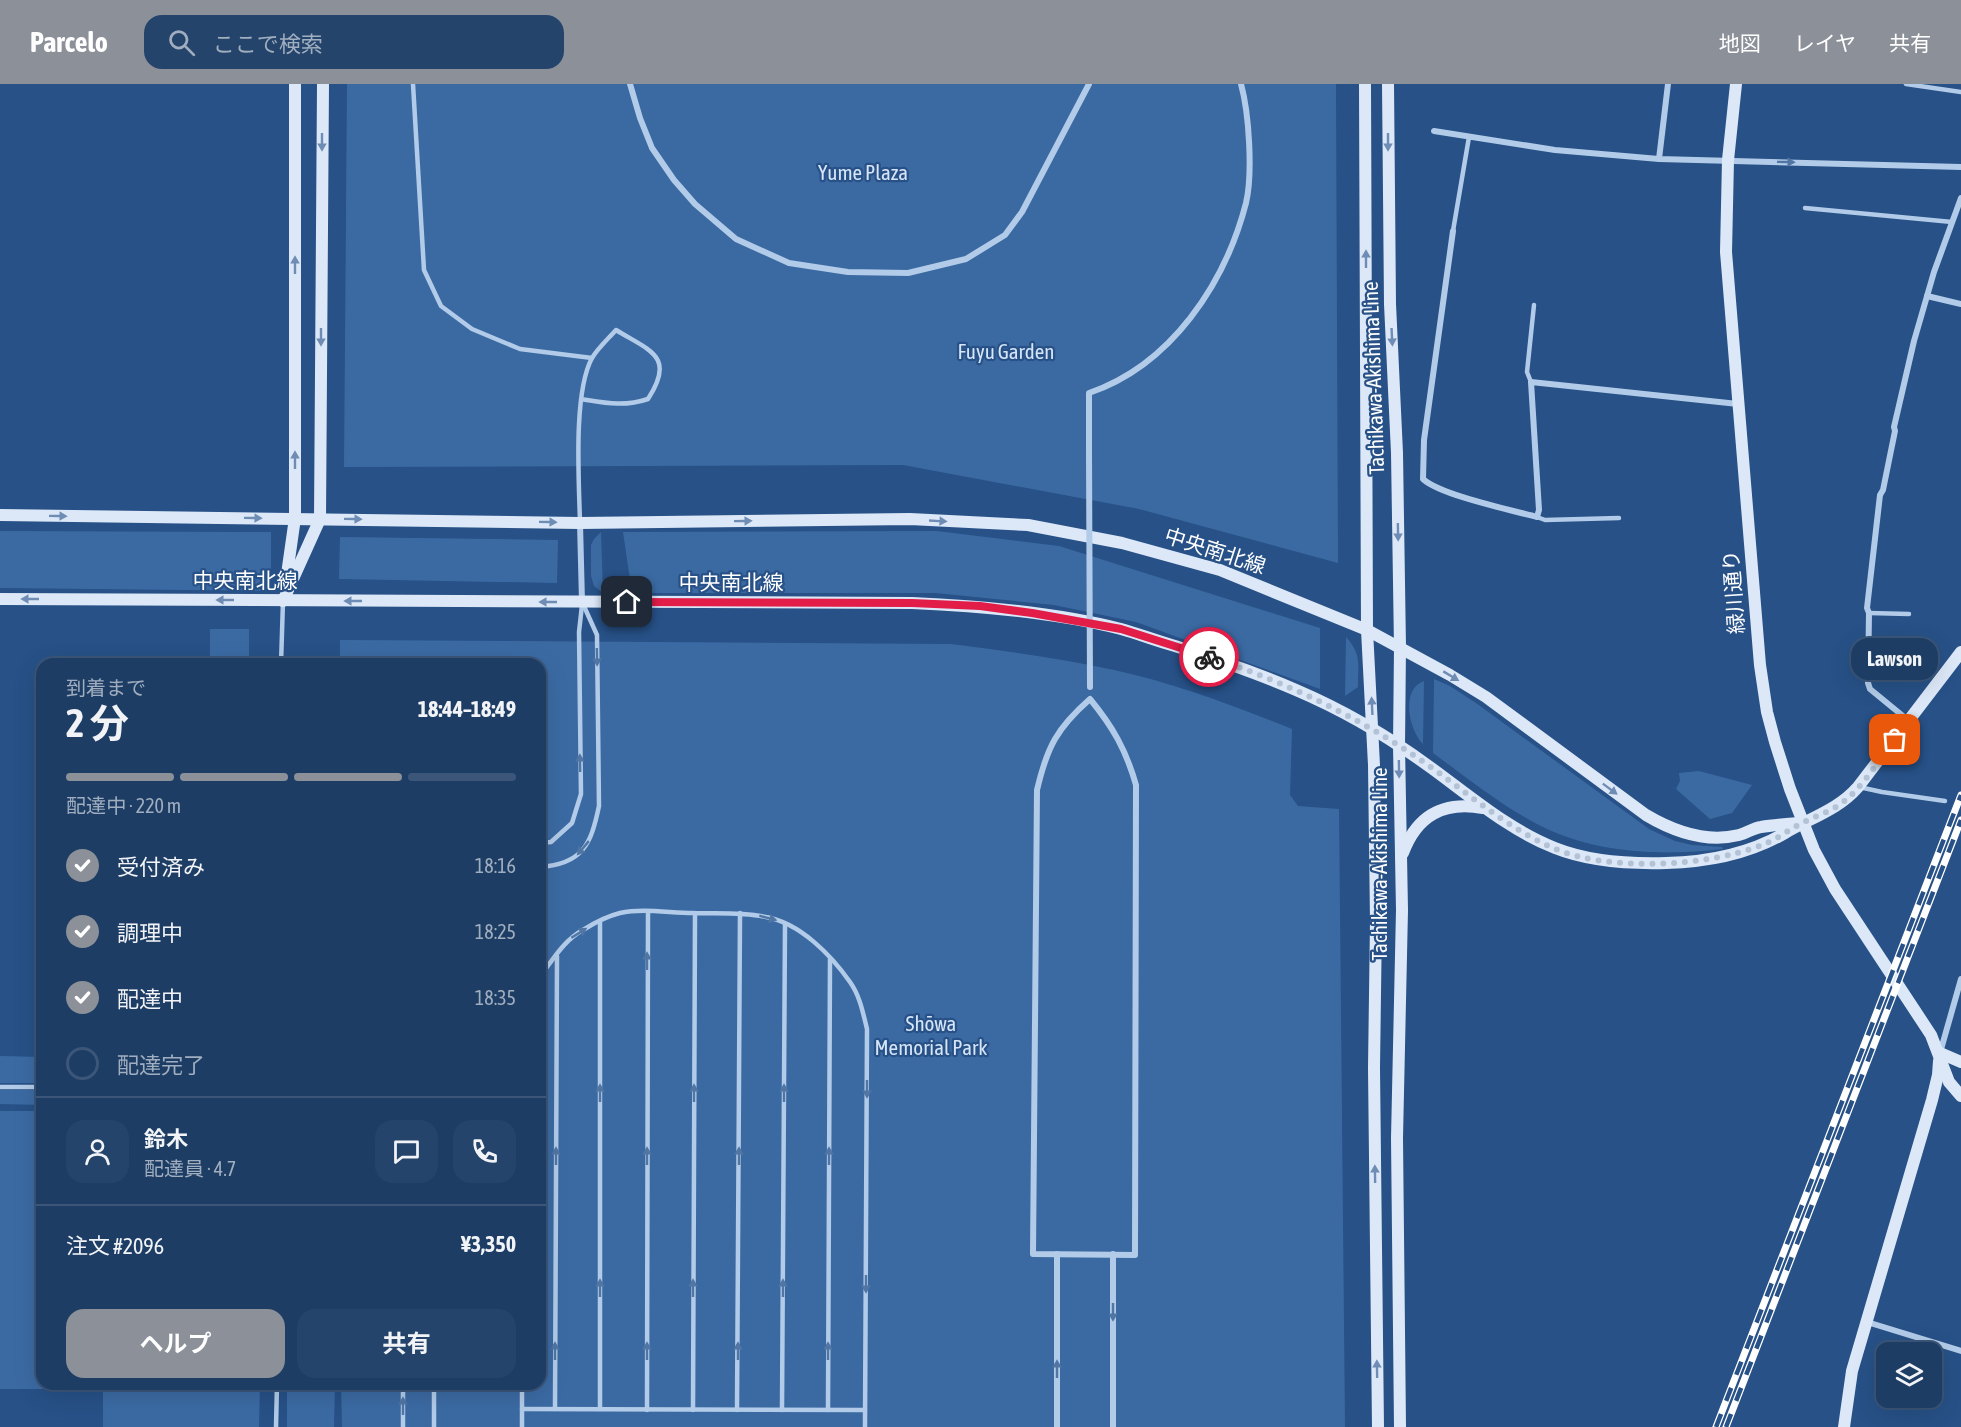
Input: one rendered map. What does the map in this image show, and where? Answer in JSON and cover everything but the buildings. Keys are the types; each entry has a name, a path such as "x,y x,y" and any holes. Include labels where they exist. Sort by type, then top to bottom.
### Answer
{"main road":[{"path":"283,601 295,518 295,84"},
{"path":"283,601 320,519 322,84"},
{"name":"Tachikawa-Akishima Line","path":"1365,84 1367,630 1373,730 1376,921 1374,1080 1378,1427"},
{"name":"Tachikawa-Akishima Line","path":"1388,84 1390,293 1397,453 1400,646 1402,910 1397,1138 1400,1427"},
{"name":"緑川通り","path":"1736,84 1728,160 1726,252 1762,689 1775,742 1814,850 1835,889 1920,1017 1940,1053 1949,1082 1961,1096"},
{"name":"中央南北線","path":"0,515 580,523 910,519 1028,525 1122,543 1220,570 1367,630 1400,646 1486,697 1662,825 1698,836 1723,837 1738,835 1759,827 1802,822"},
{"name":"中央南北線","path":"0,599 912,603 980,606 1121,629 1215,659 1296,690 1399,746 1484,808 1534,839 1577,855 1629,863 1675,863 1731,855 1764,845 1802,822"},
{"path":"1802,822 1841,804 1858,787 1961,652"},
{"path":"1401,857 1414,828 1433,814 1457,806 1484,808"},
{"path":"1844,1427 1852,1371 1932,1100 1940,1053 1961,1062"}],"street":[{"path":"630,84 640,118 657,156 695,204 736,239 789,263 848,272 908,273 966,259 1005,235 1022,212 1089,84"},
{"path":"1090,699 1068,718 1052,743 1042,768 1037,790 1033,1254 1135,1255 1136,785 1121,743 1107,719 1090,699 1089,393 1112,385 1146,363 1184,325 1211,290 1231,248 1246,200 1250,147 1241,84"},
{"path":"1659,159 1668,84"},
{"path":"1434,131 1555,150 1659,159 1961,167"},
{"path":"1909,721 1870,689 1868,683 1869,613 1867,608 1880,495 1883,490 1901,393 1927,296 1961,198"},
{"path":"1454,231 1424,440 1423,478 1429,484 1475,501 1537,517 1539,510 1531,382 1739,405"},
{"path":"1927,296 1961,304"},
{"path":"580,523 582,602"},
{"path":"1940,1053 1961,979"},
{"path":"1952,1016 1961,1017"},
{"path":"1057,1254 1057,1427"},
{"path":"1113,1254 1113,1427"},
{"path":"1866,1321 1961,1351"}],"lane":[{"path":"412,84 424,270 441,306 472,329 520,349 592,357"},
{"path":"1906,84 1961,92"},
{"path":"1454,231 1468,137"},
{"path":"1805,208 1952,222"},
{"path":"1531,382 1527,372 1534,305"},
{"path":"580,523 581,399 584,379 592,357 616,330 655,354 661,368 657,386 648,399 631,404 611,404 581,399"},
{"path":"1537,517 1545,520 1619,518"},
{"path":"281,658 283,601"},
{"path":"546,842 551,842 573,824 581,794 579,632 582,602"},
{"path":"546,867 556,866 581,853 594,833 599,806 597,635 582,602"},
{"path":"1869,613 1909,614"},
{"path":"1858,787 1945,801"},
{"path":"647,1410 648,912"},
{"path":"546,968 568,940 610,916 648,912 740,913 768,917 808,937 851,983 860,1003 867,1029 865,1427"},
{"path":"737,1410 740,913"},
{"path":"693,1410 695,914"},
{"path":"600,922 600,1409"},
{"path":"782,1410 785,924"},
{"path":"555,1409 556,955"},
{"path":"828,1410 830,959"},
{"path":"0,1087 36,1087"},
{"path":"276,1427 277,1390"},
{"path":"403,1390 403,1427"},
{"path":"434,1390 434,1427"},
{"path":"522,1390 522,1427"},
{"path":"522,1409 865,1410"}],"green space":[{"path":"347,84 1336,84 1338,563 1139,509 903,465 344,467"},
{"path":"0,531 271,532 271,591 0,588"},
{"path":"937,531 1059,546 1320,628 1320,689 1136,622 1054,605 935,593 632,593 623,532"},
{"path":"601,532 603,593 594,586 591,576 591,545"},
{"path":"340,537 558,540 557,583 339,579"},
{"path":"210,629 249,629 249,658 210,658"},
{"path":"1346,637 1357,655 1358,687 1345,696"},
{"name":"Shōwa Memorial Park","path":"340,640 951,644 1053,658 1137,675 1204,696 1292,729 1290,795 1298,806 1339,809 1345,1427 342,1427 341,1390 546,1390 546,658 340,658"},
{"path":"1434,679 1450,686 1476,703 1649,829 1675,841 1692,845 1722,847 1723,849 1652,852 1605,847 1560,835 1525,817 1433,753"},
{"path":"1424,681 1423,744 1414,730 1409,701 1416,685"},
{"path":"1699,771 1752,785 1732,813 1710,819 1676,789 1680,781 1679,773"},
{"path":"0,1056 36,1057 36,1083 0,1083"},
{"path":"0,1090 36,1090 36,1105 0,1104"},
{"path":"0,1111 36,1111 36,1389 0,1389"},
{"path":"103,1390 260,1390 259,1427 103,1427"},
{"path":"287,1390 335,1390 334,1427 287,1427"}],"railway":[{"path":"1716,1427 1961,795"},
{"path":"1726,1427 1961,820"}],"way so far":[{"path":"1209,657 1296,690 1373,730 1429,766 1484,808 1534,839 1556,849 1602,860 1629,863 1675,863 1722,857 1764,845 1802,822 1841,804 1851,795 1895,740"}],"place":[{"name":"Lawson","path":"1895,740"}],"route":[{"path":"627,602 912,603 980,606 1121,629 1209,657"}],"park label":[{"name":"Yume Plaza","path":"863,173"},
{"name":"Fuyu Garden","path":"1006,352"}]}
